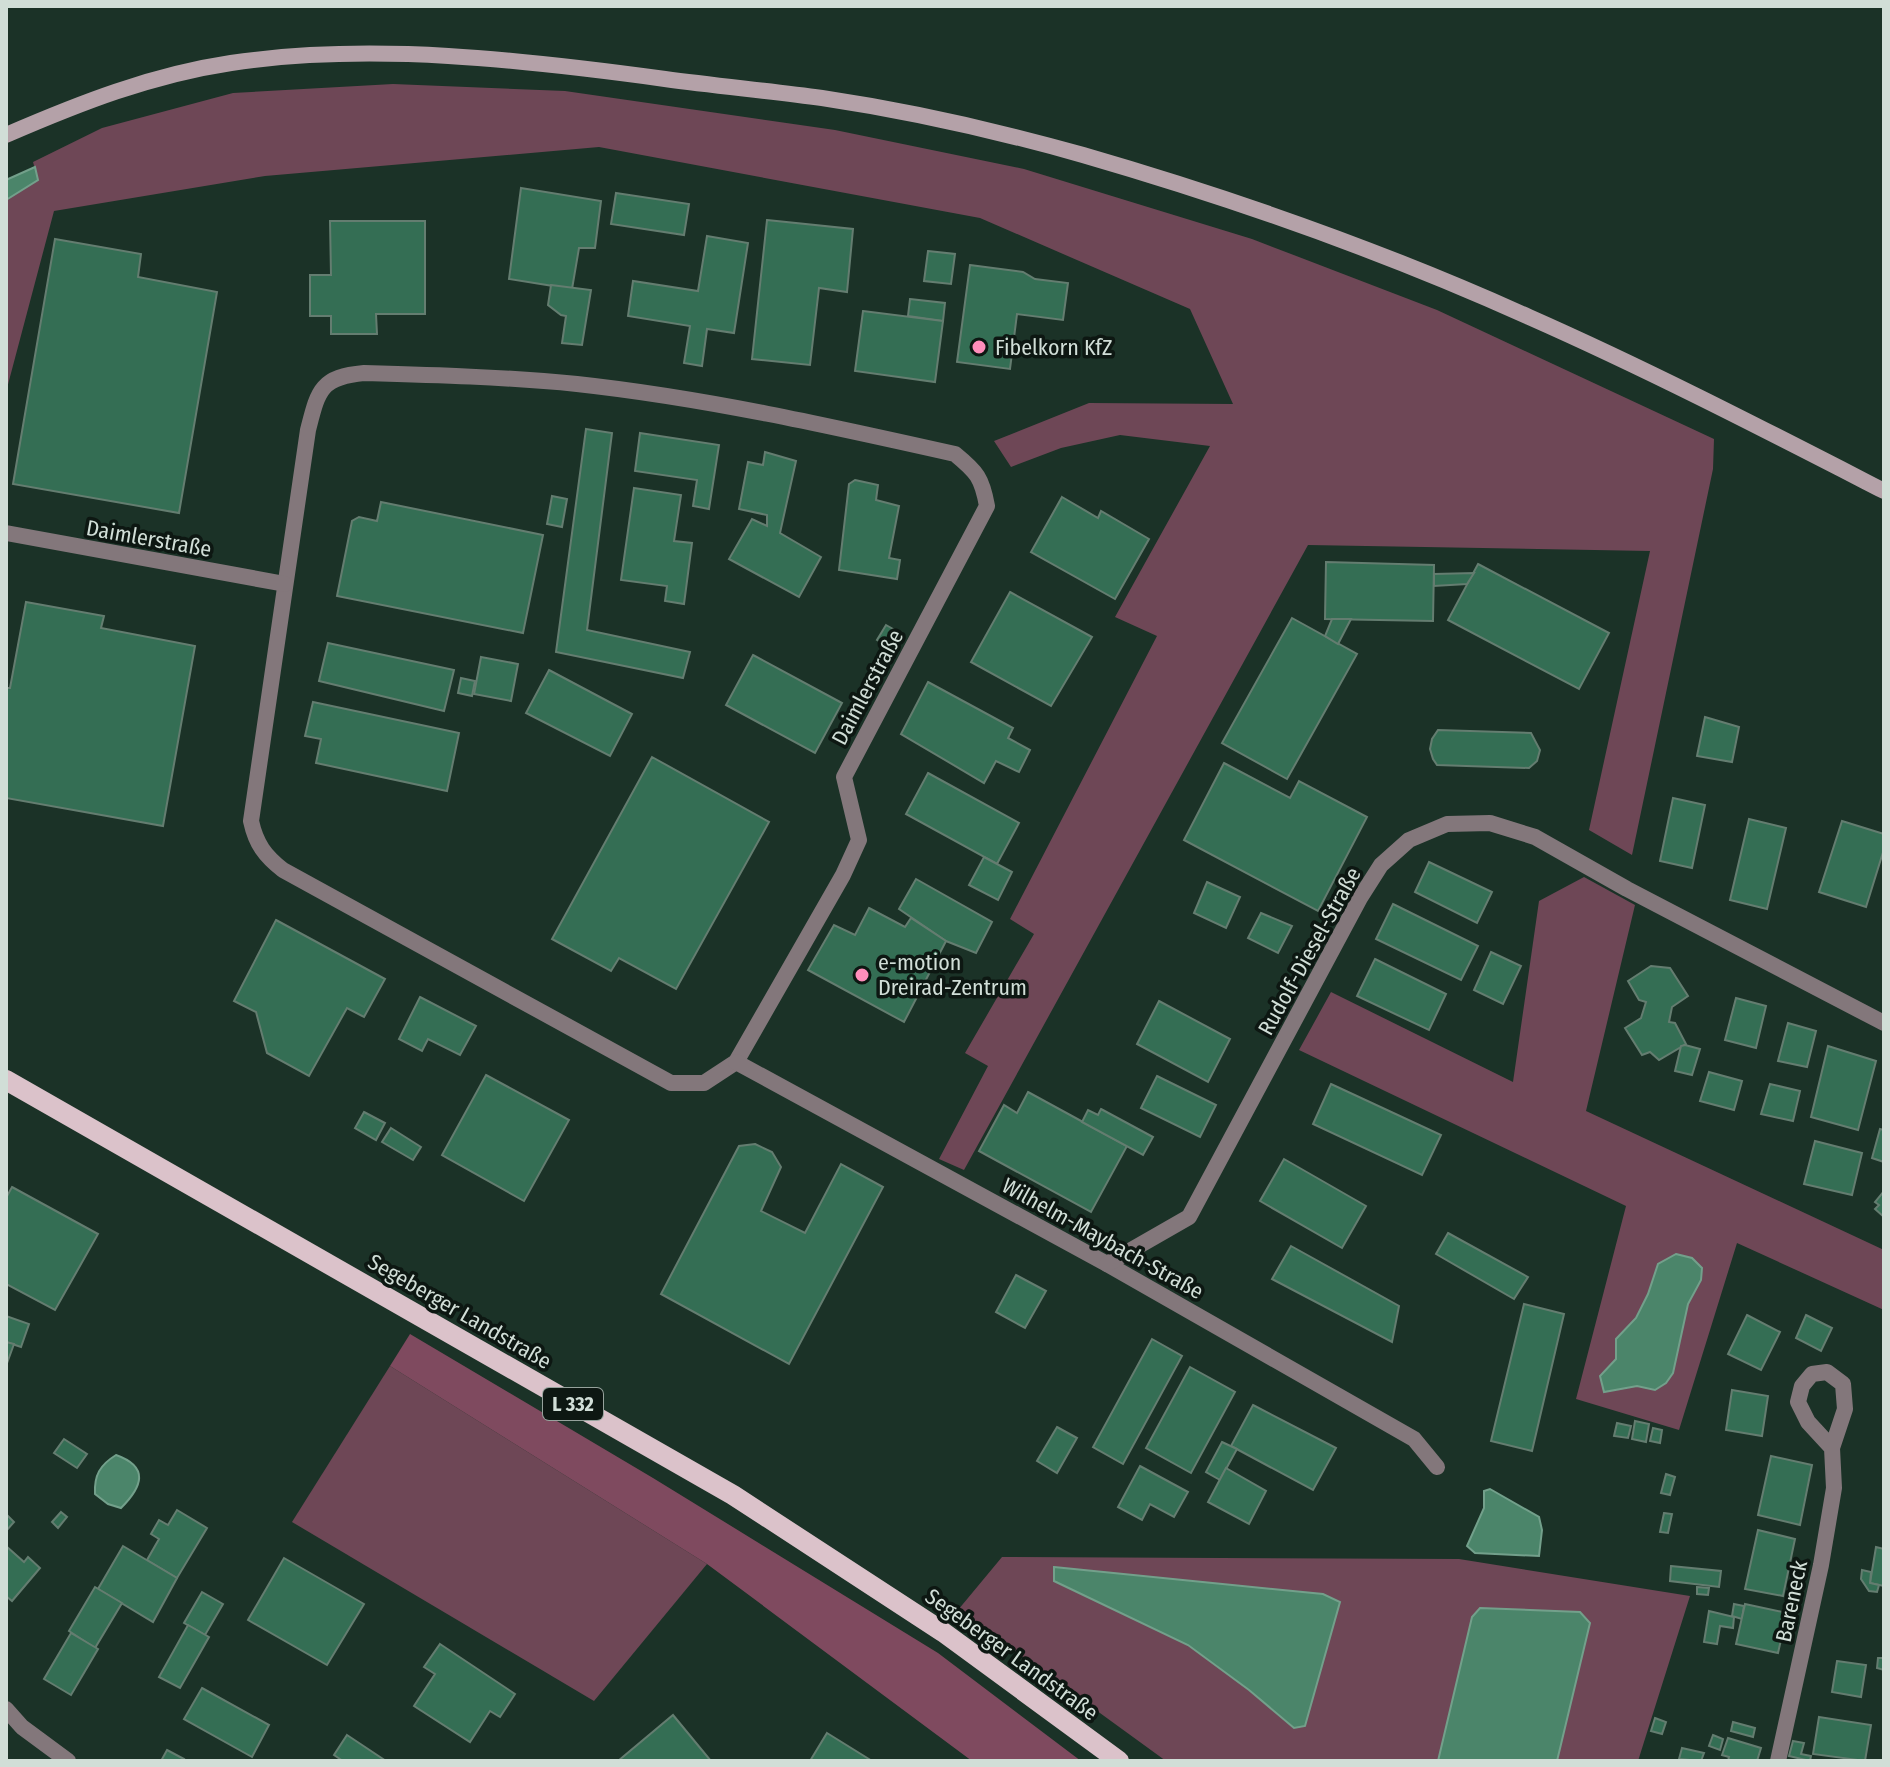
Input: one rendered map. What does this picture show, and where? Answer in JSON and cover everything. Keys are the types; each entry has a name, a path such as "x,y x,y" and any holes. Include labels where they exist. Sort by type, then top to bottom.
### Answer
{"main road":[{"path":"6,135 92,98 161,78 232,63 316,56 487,57 824,99 916,116 1079,154 1256,209 1385,256 1530,317 1884,491"},
{"name":"Segeberger Landstraße","path":"6,1080 733,1495 943,1632 1119,1761"}],"street":[{"name":"Daimlerstraße","path":"364,373 473,376 578,384 753,410 955,454 975,471 983,483 987,506 844,777 859,840 843,875 736,1062 704,1083 671,1083 283,870 265,856 255,838 251,821 308,430 317,394 328,382 340,375 364,373"},
{"name":"Daimlerstraße","path":"6,533 285,584"},
{"name":"Rudolf-Diesel-Straße","path":"1107,1264 1189,1217 1360,898 1381,865 1409,840 1447,824 1490,823 1535,837 1627,889 1884,1023"},
{"name":"Wilhelm-Maybach-Straße","path":"736,1062 1107,1264 1414,1439 1437,1467"},
{"name":"Bareneck","path":"1778,1761 1821,1565 1834,1488 1832,1448"},
{"path":"6,1709 22,1727 68,1761"}],"shaded area":[{"path":"393,84 565,91 835,130 1024,169 1252,239 1437,310 1714,439 1713,469 1632,855 1589,830 1650,551 1308,545 964,1170 939,1159 988,1066 965,1053 1034,934 1010,919 1157,636 1115,617 1210,446 1120,435 1061,448 1011,467 994,441 1089,403 1233,404 1190,309 980,218 599,147 265,176 54,211 6,392 6,200 38,180 33,162 102,128 233,93"},
{"path":"35,167 38,180 6,200 6,180"},
{"path":"1584,877 1635,905 1586,1111 1884,1250 1884,1310 1737,1243 1679,1430 1576,1399 1626,1206 1299,1050 1331,992 1513,1082 1539,901"},
{"path":"1676,1254 1692,1258 1702,1268 1701,1280 1688,1304 1673,1373 1666,1383 1655,1390 1637,1386 1604,1392 1600,1376 1616,1359 1616,1339 1636,1318 1658,1264"},
{"path":"410,1334 653,1478 938,1653 1081,1761 972,1761 707,1564 390,1366"},
{"path":"390,1366 707,1564 594,1701 292,1522"},
{"path":"116,1455 134,1465 139,1478 134,1493 121,1508 108,1504 95,1494 99,1471"},
{"path":"1490,1489 1539,1517 1542,1530 1539,1556 1475,1553 1467,1546 1484,1508 1484,1491"},
{"path":"1002,1557 1459,1559 1690,1596 1638,1761 1166,1761 958,1610","holes":["1054,1581 1340,1603 1294,1728 1188,1645"]},
{"path":"1054,1567 1323,1594 1340,1602 1305,1726 1294,1728 1188,1645 1054,1581"},
{"path":"1480,1608 1580,1612 1590,1623 1557,1761 1438,1761 1472,1617"}],"building":[{"path":"521,188 601,201 595,248 579,248 572,289 509,279"},
{"path":"616,193 689,204 684,235 611,224"},
{"path":"767,220 853,229 847,292 819,288 810,365 752,359"},
{"path":"330,221 425,221 425,314 376,314 377,334 331,334 331,316 310,316 310,275 331,275"},
{"path":"707,236 748,243 734,333 707,329 702,366 684,363 690,326 628,316 633,281 698,291"},
{"path":"55,239 141,254 138,277 217,292 179,513 13,484"},
{"path":"928,251 955,254 951,284 924,281"},
{"path":"970,265 1023,272 1035,279 1068,283 1063,320 1017,314 1010,369 957,362"},
{"path":"551,285 591,290 582,345 562,343 566,316 548,305"},
{"path":"910,299 945,303 943,321 908,316"},
{"path":"863,311 943,321 935,382 855,371"},
{"path":"586,429 612,433 587,630 690,652 683,678 556,652"},
{"path":"640,433 719,445 709,509 693,506 697,480 635,471"},
{"path":"765,452 796,461 780,533 821,557 799,597 729,559 752,519 767,526 767,515 739,509 748,462 763,465"},
{"path":"855,480 878,485 876,500 899,506 889,558 900,560 897,579 839,570 849,484"},
{"path":"634,488 681,495 674,541 692,543 684,604 665,601 667,586 621,580"},
{"path":"552,496 567,499 562,527 547,524"},
{"path":"1062,497 1098,518 1101,511 1149,539 1115,599 1031,552"},
{"path":"381,502 543,535 523,633 337,596 352,521 359,517 377,521"},
{"path":"1326,562 1434,565 1433,621 1325,619"},
{"path":"1478,564 1609,633 1579,689 1448,620"},
{"path":"1474,573 1467,584 1434,586 1434,574"},
{"path":"1010,592 1092,637 1051,706 971,662"},
{"path":"26,602 104,616 101,628 195,646 163,826 6,798 6,688 10,688"},
{"path":"1292,618 1357,654 1287,779 1222,743"},
{"path":"1332,619 1351,619 1338,644 1325,636"},
{"path":"886,625 902,634 893,649 877,640"},
{"path":"328,643 454,670 444,711 319,681"},
{"path":"753,655 842,703 815,753 726,705"},
{"path":"481,657 518,664 511,701 474,694"},
{"path":"549,670 632,714 610,756 526,713"},
{"path":"461,678 475,681 472,696 458,693"},
{"path":"928,682 1013,728 1008,738 1030,750 1019,772 996,761 984,783 901,734"},
{"path":"313,702 459,733 447,791 316,763 321,739 305,736"},
{"path":"1705,717 1739,727 1732,762 1697,756"},
{"path":"1438,730 1531,733 1540,750 1537,761 1529,768 1437,765 1430,749"},
{"path":"652,757 769,822 676,989 619,958 611,971 552,939"},
{"path":"1224,763 1290,798 1299,781 1367,817 1318,911 1184,840"},
{"path":"928,773 1019,823 997,864 906,814"},
{"path":"1673,798 1705,805 1692,868 1660,861"},
{"path":"1749,819 1786,828 1767,909 1730,900"},
{"path":"1842,821 1884,834 1884,849 1866,907 1819,892"},
{"path":"984,857 1012,872 998,900 969,885"},
{"path":"1429,862 1492,892 1477,923 1415,892"},
{"path":"916,879 992,922 976,953 946,941 899,909"},
{"path":"1207,882 1240,897 1226,928 1194,913"},
{"path":"1393,904 1478,946 1461,980 1376,939"},
{"path":"869,908 905,927 911,918 946,941 904,1022 808,970 834,925 855,935"},
{"path":"1261,913 1292,926 1278,953 1248,938"},
{"path":"276,920 385,979 364,1017 347,1008 309,1076 267,1053 256,1012 234,1001"},
{"path":"1491,952 1521,966 1503,1004 1474,990"},
{"path":"1375,959 1446,994 1429,1030 1357,996"},
{"path":"1651,966 1670,968 1688,996 1672,1007 1669,1022 1675,1023 1686,1044 1659,1060 1650,1052 1642,1055 1625,1028 1641,1018 1646,1002 1639,1000 1628,981"},
{"path":"420,997 476,1026 460,1055 428,1039 422,1051 399,1039"},
{"path":"1736,998 1766,1006 1756,1048 1725,1040"},
{"path":"1159,1001 1230,1039 1208,1082 1137,1044"},
{"path":"1788,1023 1816,1031 1807,1067 1778,1061"},
{"path":"1681,1046 1700,1049 1692,1075 1675,1071"},
{"path":"1828,1046 1876,1061 1858,1130 1811,1117"},
{"path":"1709,1072 1742,1081 1734,1110 1700,1101"},
{"path":"486,1075 569,1120 524,1201 442,1155"},
{"path":"1157,1076 1216,1105 1200,1137 1141,1108"},
{"path":"1331,1084 1441,1135 1422,1175 1313,1124"},
{"path":"1770,1084 1800,1091 1793,1121 1761,1114"},
{"path":"1028,1092 1127,1146 1091,1212 979,1151 1004,1105 1017,1113"},
{"path":"1101,1109 1153,1137 1143,1155 1082,1122 1088,1110 1098,1115"},
{"path":"364,1112 385,1123 376,1140 355,1128"},
{"path":"391,1128 421,1147 413,1160 382,1142"},
{"path":"1880,1129 1884,1130 1884,1162 1872,1158"},
{"path":"1815,1141 1862,1153 1852,1195 1804,1184"},
{"path":"755,1144 772,1152 781,1167 761,1211 805,1233 841,1164 883,1187 789,1364 661,1294 739,1146"},
{"path":"1284,1159 1366,1206 1342,1248 1260,1201"},
{"path":"12,1187 98,1234 55,1310 6,1284 6,1198"},
{"path":"1884,1191 1884,1217 1875,1209 1879,1205 1875,1202"},
{"path":"1448,1233 1528,1277 1514,1299 1436,1254"},
{"path":"1291,1246 1399,1306 1392,1342 1272,1279"},
{"path":"1016,1275 1046,1291 1025,1328 996,1312"},
{"path":"1524,1304 1564,1314 1532,1451 1491,1441"},
{"path":"1747,1315 1780,1332 1761,1370 1728,1354"},
{"path":"1806,1315 1832,1328 1821,1351 1796,1338"},
{"path":"6,1316 29,1324 21,1347 6,1342"},
{"path":"1152,1339 1182,1356 1123,1464 1093,1447"},
{"path":"6,1342 14,1344 6,1366"},
{"path":"1190,1367 1235,1392 1191,1473 1146,1448"},
{"path":"1732,1390 1768,1396 1762,1436 1726,1430"},
{"path":"1253,1405 1336,1448 1313,1490 1231,1446"},
{"path":"1635,1421 1649,1424 1646,1442 1632,1439"},
{"path":"1617,1423 1631,1426 1628,1438 1614,1436"},
{"path":"1057,1427 1077,1438 1057,1473 1037,1461"},
{"path":"1653,1428 1662,1430 1660,1443 1650,1441"},
{"path":"64,1439 87,1454 77,1468 54,1453"},
{"path":"1222,1442 1237,1449 1220,1480 1206,1472"},
{"path":"1771,1456 1812,1465 1800,1525 1758,1515"},
{"path":"1140,1466 1188,1492 1174,1517 1150,1504 1142,1520 1118,1507"},
{"path":"1226,1468 1266,1491 1249,1524 1208,1502"},
{"path":"1666,1474 1675,1477 1670,1495 1661,1493"},
{"path":"177,1510 207,1528 177,1578 147,1560 159,1539 151,1534 159,1520 168,1525"},
{"path":"61,1512 67,1517 58,1528 52,1522"},
{"path":"1664,1513 1672,1514 1668,1533 1660,1532"},
{"path":"6,1514 14,1522 6,1531"},
{"path":"1758,1530 1795,1539 1783,1596 1745,1589"},
{"path":"6,1546 24,1562 28,1557 40,1568 12,1601 6,1596"},
{"path":"123,1546 177,1578 153,1622 98,1589"},
{"path":"1876,1547 1884,1549 1884,1586 1870,1583"},
{"path":"284,1558 364,1604 327,1665 248,1620"},
{"path":"1671,1566 1721,1571 1719,1587 1670,1581"},
{"path":"1862,1570 1871,1572 1870,1583 1879,1585 1877,1592 1869,1591 1861,1579"},
{"path":"95,1587 122,1603 95,1648 69,1631"},
{"path":"1697,1587 1709,1588 1708,1595 1697,1594"},
{"path":"202,1592 223,1604 205,1635 184,1623"},
{"path":"1734,1604 1744,1606 1742,1619 1732,1616"},
{"path":"1745,1604 1787,1613 1778,1653 1736,1644"},
{"path":"1709,1611 1734,1617 1733,1628 1720,1626 1717,1644 1704,1642"},
{"path":"188,1625 209,1637 180,1688 159,1677"},
{"path":"71,1633 98,1649 71,1695 44,1679"},
{"path":"440,1644 515,1694 500,1717 490,1711 470,1742 414,1706 435,1674 424,1667"},
{"path":"1878,1658 1884,1658 1884,1670 1877,1668"},
{"path":"1837,1661 1866,1665 1861,1697 1832,1692"},
{"path":"202,1688 269,1725 252,1757 184,1719"},
{"path":"673,1715 711,1761 618,1761"},
{"path":"1819,1717 1871,1725 1865,1761 1813,1754"},
{"path":"1655,1718 1666,1722 1662,1734 1651,1731"},
{"path":"1733,1722 1755,1728 1753,1737 1731,1731"},
{"path":"827,1733 872,1761 810,1761"},
{"path":"347,1735 386,1761 343,1761 334,1755"},
{"path":"1713,1735 1723,1739 1720,1750 1709,1746"},
{"path":"1728,1738 1761,1748 1757,1761 1728,1761 1729,1757 1722,1755"},
{"path":"1793,1741 1804,1743 1801,1754 1811,1756 1810,1761 1789,1756"},
{"path":"1682,1748 1704,1753 1701,1761 1679,1759"},
{"path":"167,1750 184,1759 183,1761 161,1761"}],"place":[{"name":"Fibelkorn KfZ","path":"979,347"},
{"name":"e-motion Dreirad-Zentrum","path":"862,975"}]}
